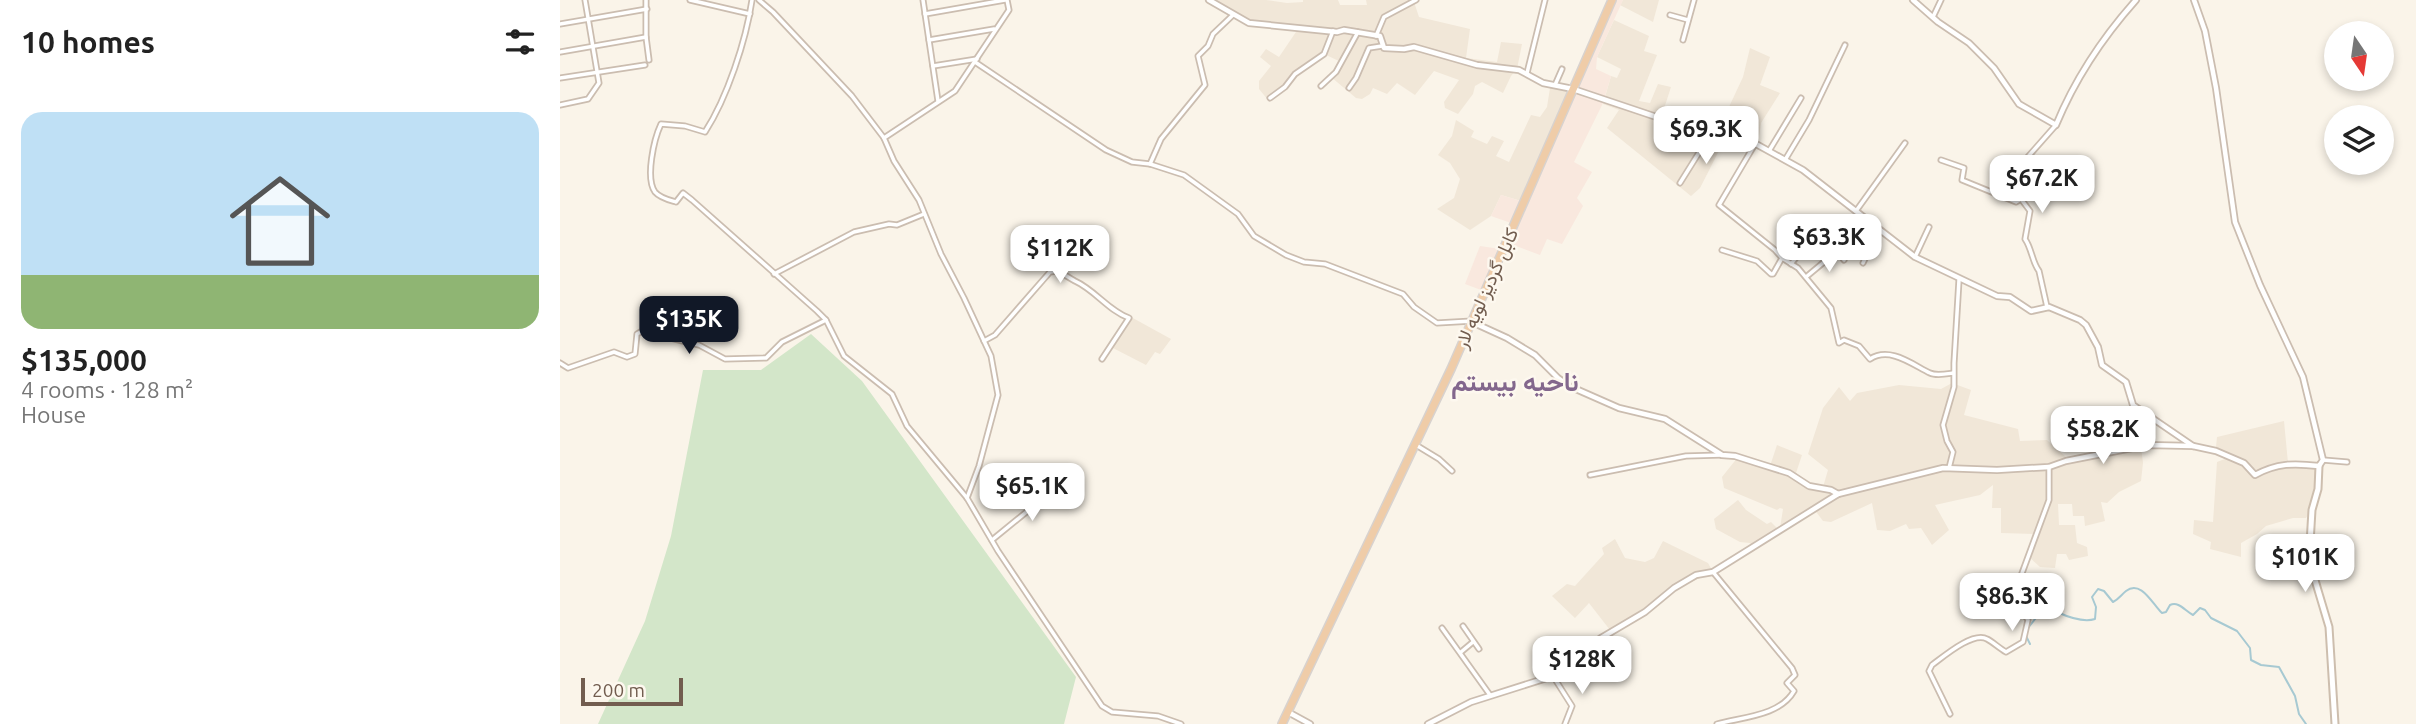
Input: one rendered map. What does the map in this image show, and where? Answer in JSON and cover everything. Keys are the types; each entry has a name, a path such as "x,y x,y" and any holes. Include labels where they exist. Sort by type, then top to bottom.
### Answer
{"highway":[{"name":"کابل گردیز لویه لار","path":"1282,724 1416,444 1612,0"}],"main road":[{"path":"2321,463 2312,510 2309,560 2329,627 2335,724"}],"street":[{"path":"560,105 587,100 600,83 585,0"},
{"path":"646,0 649,60"},
{"path":"690,0 750,15"},
{"path":"752,0 732,73 705,132 685,126 661,124 653,140 654,191 660,197 676,202 683,193 826,320 844,356 892,394 908,426 967,498 1102,706 1112,712 1158,716 1181,724"},
{"path":"758,0 773,12 852,96 884,138 894,161 919,200 941,254 991,356 998,395 979,466 967,498"},
{"path":"923,0 938,102"},
{"path":"884,138 955,91 1009,10 1006,0 925,14"},
{"path":"1209,0 1248,23 1358,32 1380,36 1382,46"},
{"path":"1376,36 1384,18 1416,0"},
{"path":"1527,72 1545,0"},
{"path":"1684,40 1694,0"},
{"path":"1932,17 1941,0"},
{"path":"2047,307 2039,271 2025,239 2030,211 2021,199 2026,159 2056,125 2091,57 2114,24 2136,0"},
{"path":"2194,0 2205,31 2216,88 2235,222 2260,285 2303,377 2321,463"},
{"path":"1915,1 1932,17 1969,43 1993,68 2019,104 2056,125"},
{"path":"560,24 647,9"},
{"path":"1150,164 1161,139 1205,85 1198,56 1208,46 1213,34 1233,15"},
{"path":"1670,15 1689,20"},
{"path":"929,40 995,29"},
{"path":"1270,98 1285,87 1295,74 1324,54 1334,31"},
{"path":"1321,86 1336,72 1358,32"},
{"path":"560,52 646,37"},
{"path":"1785,160 1809,120 1845,45"},
{"path":"1349,88 1369,48 1414,47 1477,65 1527,72 1554,87 1573,89 1710,135 1756,144 1803,170 1915,257 1997,296 2010,296 2031,312 2047,307 2086,325 2098,347 2102,365 2126,382 2133,405 2193,446"},
{"path":"933,66 976,61 1106,150 1132,162 1150,164 1184,175 1238,214 1254,236 1286,255 1304,262 1325,264 1403,294 1414,307 1437,323 1472,321 1535,355 1569,386 1619,408 1665,419 1722,455"},
{"path":"560,78 645,65"},
{"path":"1554,87 1562,69"},
{"path":"1769,151 1801,98"},
{"path":"1680,183 1710,135"},
{"path":"1856,212 1905,143"},
{"path":"1756,144 1719,205 1805,277 1831,308 1839,343 1844,341 1859,346 1870,359 1875,356 1904,358 1932,375 1953,373"},
{"path":"1941,160 1964,168 1962,180 2016,202 2021,199"},
{"path":"774,274 854,233 889,224 897,225 924,214"},
{"path":"1811,218 1844,260"},
{"path":"1915,257 1929,227"},
{"path":"1791,264 1819,229"},
{"path":"1863,263 1879,229"},
{"path":"1722,250 1757,261 1771,274 1782,258"},
{"path":"1805,277 1837,251"},
{"path":"984,341 995,335 1050,272 1057,271 1086,285 1114,310 1129,318 1102,359"},
{"path":"1949,468 1952,452 1943,425 1954,387 1959,280"},
{"path":"560,363 568,368 614,352 627,357 635,354 637,334 642,331 699,345 725,359 766,358 782,342 826,320"},
{"path":"1416,444 1452,471"},
{"path":"1428,724 1471,702 1553,676 1591,649 1601,638 1645,612 1674,588 1696,575 1713,572 1838,494 1949,468 1997,470 2049,467 2066,461 2147,445 2193,446 2216,452 2244,463 2255,475 2288,463 2347,462"},
{"path":"1590,475 1686,456 1722,455 1735,456 1789,473 1809,486 1838,494"},
{"path":"1951,714 1930,671 1932,665 1967,641 1979,637 1987,638 2006,652 2023,642 2028,620 2016,594 2049,500 2049,467"},
{"path":"992,540 1035,505 1037,496 1052,484"},
{"path":"1713,572 1796,675 1787,683 1794,691 1786,702 1759,714 1717,724"},
{"path":"1463,626 1479,649"},
{"path":"1442,628 1490,695"},
{"path":"1461,652 1473,642"},
{"path":"1553,676 1572,706 1565,724"},
{"path":"1288,711 1310,724"}],"shaded area":[{"path":"1209,0 1266,0 1287,3 1338,0 1340,5 1367,5 1366,0 1416,0 1414,2 1419,17 1470,29 1466,58 1497,62 1501,42 1522,44 1517,69 1503,93 1482,82 1475,86 1473,94 1458,114 1445,108 1444,102 1459,80 1434,71 1415,95 1397,83 1387,94 1373,88 1370,94 1362,99 1356,98 1331,77 1341,62 1324,54 1296,74 1268,100 1259,89 1259,81 1271,66 1260,57 1266,49 1279,57 1298,29 1247,22"},
{"path":"1614,0 1623,0 1597,57 1596,69 1611,76 1603,103 1574,162 1592,172 1577,198 1583,206 1562,244 1547,239 1540,255 1511,244"},
{"path":"1623,0 1659,0 1653,22 1620,5"},
{"path":"1614,20 1649,36 1644,51 1657,55 1639,101 1650,103 1658,84 1671,87 1661,118 1685,127 1695,106 1715,113 1709,134 1724,141 1700,188 1691,196 1607,128 1619,110 1603,104 1611,76 1617,78 1621,69 1597,57"},
{"path":"1750,48 1770,57 1760,85 1780,93 1761,123 1758,143 1736,141 1740,131 1721,124 1743,77"},
{"path":"1550,88 1572,88 1521,201 1501,195 1491,216 1470,230 1437,209 1454,198 1460,179 1450,163 1438,155 1452,136 1456,120 1474,131 1471,137 1487,144 1492,136 1504,141 1496,156 1509,162 1531,115 1540,117 1547,107"},
{"path":"1501,195 1521,201 1511,223 1491,216"},
{"path":"1480,246 1500,249 1481,290 1465,284"},
{"path":"1131,317 1171,339 1160,354 1155,352 1146,365 1111,347"},
{"path":"1952,383 1971,390 1964,415 2018,429 2020,441 2047,440 2066,457 2141,447 2141,481 2119,492 2107,503 2101,502 2105,521 2085,526 2084,516 2073,516 2072,504 2058,504 2059,525 2075,525 2077,543 2087,547 2088,556 2069,560 2066,554 2057,554 2055,568 2040,567 2028,556 2034,534 2001,533 2001,508 1992,508 1993,485 1980,495 1935,505 1949,530 1932,545 1921,528 1909,529 1906,524 1890,531 1877,530 1872,503 1831,522 1823,521 1814,509 1780,528 1783,509 1777,510 1724,488 1722,477 1738,457 1770,466 1777,445 1802,455 1796,473 1811,486 1823,487 1828,470 1808,454 1823,408 1839,387 1850,401 1857,393 1899,385 1941,389"},
{"path":"2284,421 2288,463 2319,466 2318,489 2309,514 2306,518 2293,518 2266,526 2241,543 2241,557 2210,549 2211,542 2193,534 2194,520 2213,522 2217,462 2230,457 2236,459 2216,447 2217,437"},
{"path":"1738,500 1746,510 1767,524 1771,522 1780,531 1753,548 1750,543 1740,542 1716,529 1714,519"},
{"path":"1615,539 1625,558 1645,562 1654,558 1663,541 1708,563 1713,572 1665,594 1640,613 1610,630 1589,603 1575,618 1552,596 1567,584 1575,586 1604,554 1602,548"}],"green space":[{"path":"811,334 862,381 1076,677 1064,724 598,724 645,621 671,536 703,370 761,370"}],"waterway":[{"path":"2030,644 2026,636 2028,628 2047,604 2066,616 2090,620 2095,619 2096,607 2092,597 2098,589 2104,591 2113,602 2131,588 2137,588 2146,594 2162,613 2173,604 2193,615 2200,608 2211,618 2237,631 2250,648 2251,660 2261,665 2279,667 2306,724"}],"district":[{"name":"ناحیه بیستم","path":"1515,381"}]}
